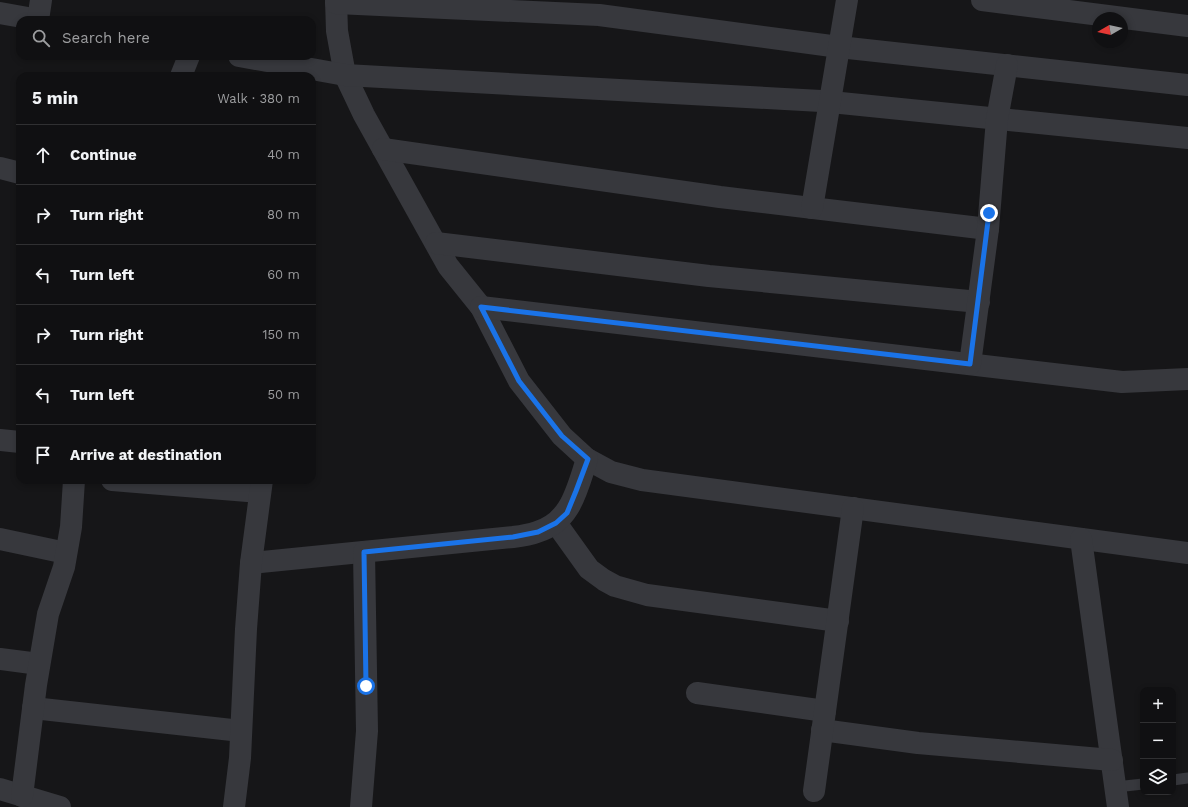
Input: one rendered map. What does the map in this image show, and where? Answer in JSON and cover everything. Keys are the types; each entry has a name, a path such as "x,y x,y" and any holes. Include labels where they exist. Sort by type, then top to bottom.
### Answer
{"street":[{"path":"39,16 41,0"},
{"path":"812,208 847,0"},
{"path":"982,0 1188,26"},
{"path":"1188,85 839,47 600,7 336,2 337,31 345,75 383,150 448,266 481,307 519,381 562,436 588,459 611,472 642,480 1188,553"},
{"path":"0,13 17,16"},
{"path":"183,72 187,60"},
{"path":"261,60 345,75 830,102 1188,138"},
{"path":"970,364 988,229 997,119 1007,65"},
{"path":"383,150 720,197 988,229"},
{"path":"0,168 16,172"},
{"path":"436,243 709,276 979,302"},
{"path":"481,307 1122,382 1188,379"},
{"path":"0,440 16,442"},
{"path":"252,563 513,537 538,532 556,523 567,513 588,459"},
{"path":"22,796 39,664 48,614 64,567 71,527 74,484"},
{"path":"211,484 261,486 246,629 240,758 234,807"},
{"path":"814,791 853,508"},
{"path":"556,523 589,569 615,586 647,595 838,621"},
{"path":"0,539 66,552"},
{"path":"1081,539 1117,797"},
{"path":"361,807 367,731 364,552"},
{"path":"0,659 39,664"},
{"path":"696,693 918,743 1112,760"},
{"path":"33,708 241,731"},
{"path":"0,789 60,807"}],"lane":[{"path":"1176,780 1188,778"},
{"path":"1117,797 1140,786"}],"route":[{"path":"366,686 364,552 513,537 538,532 556,523 567,513 588,459 562,436 519,381 481,307 970,364 989,213"}]}
